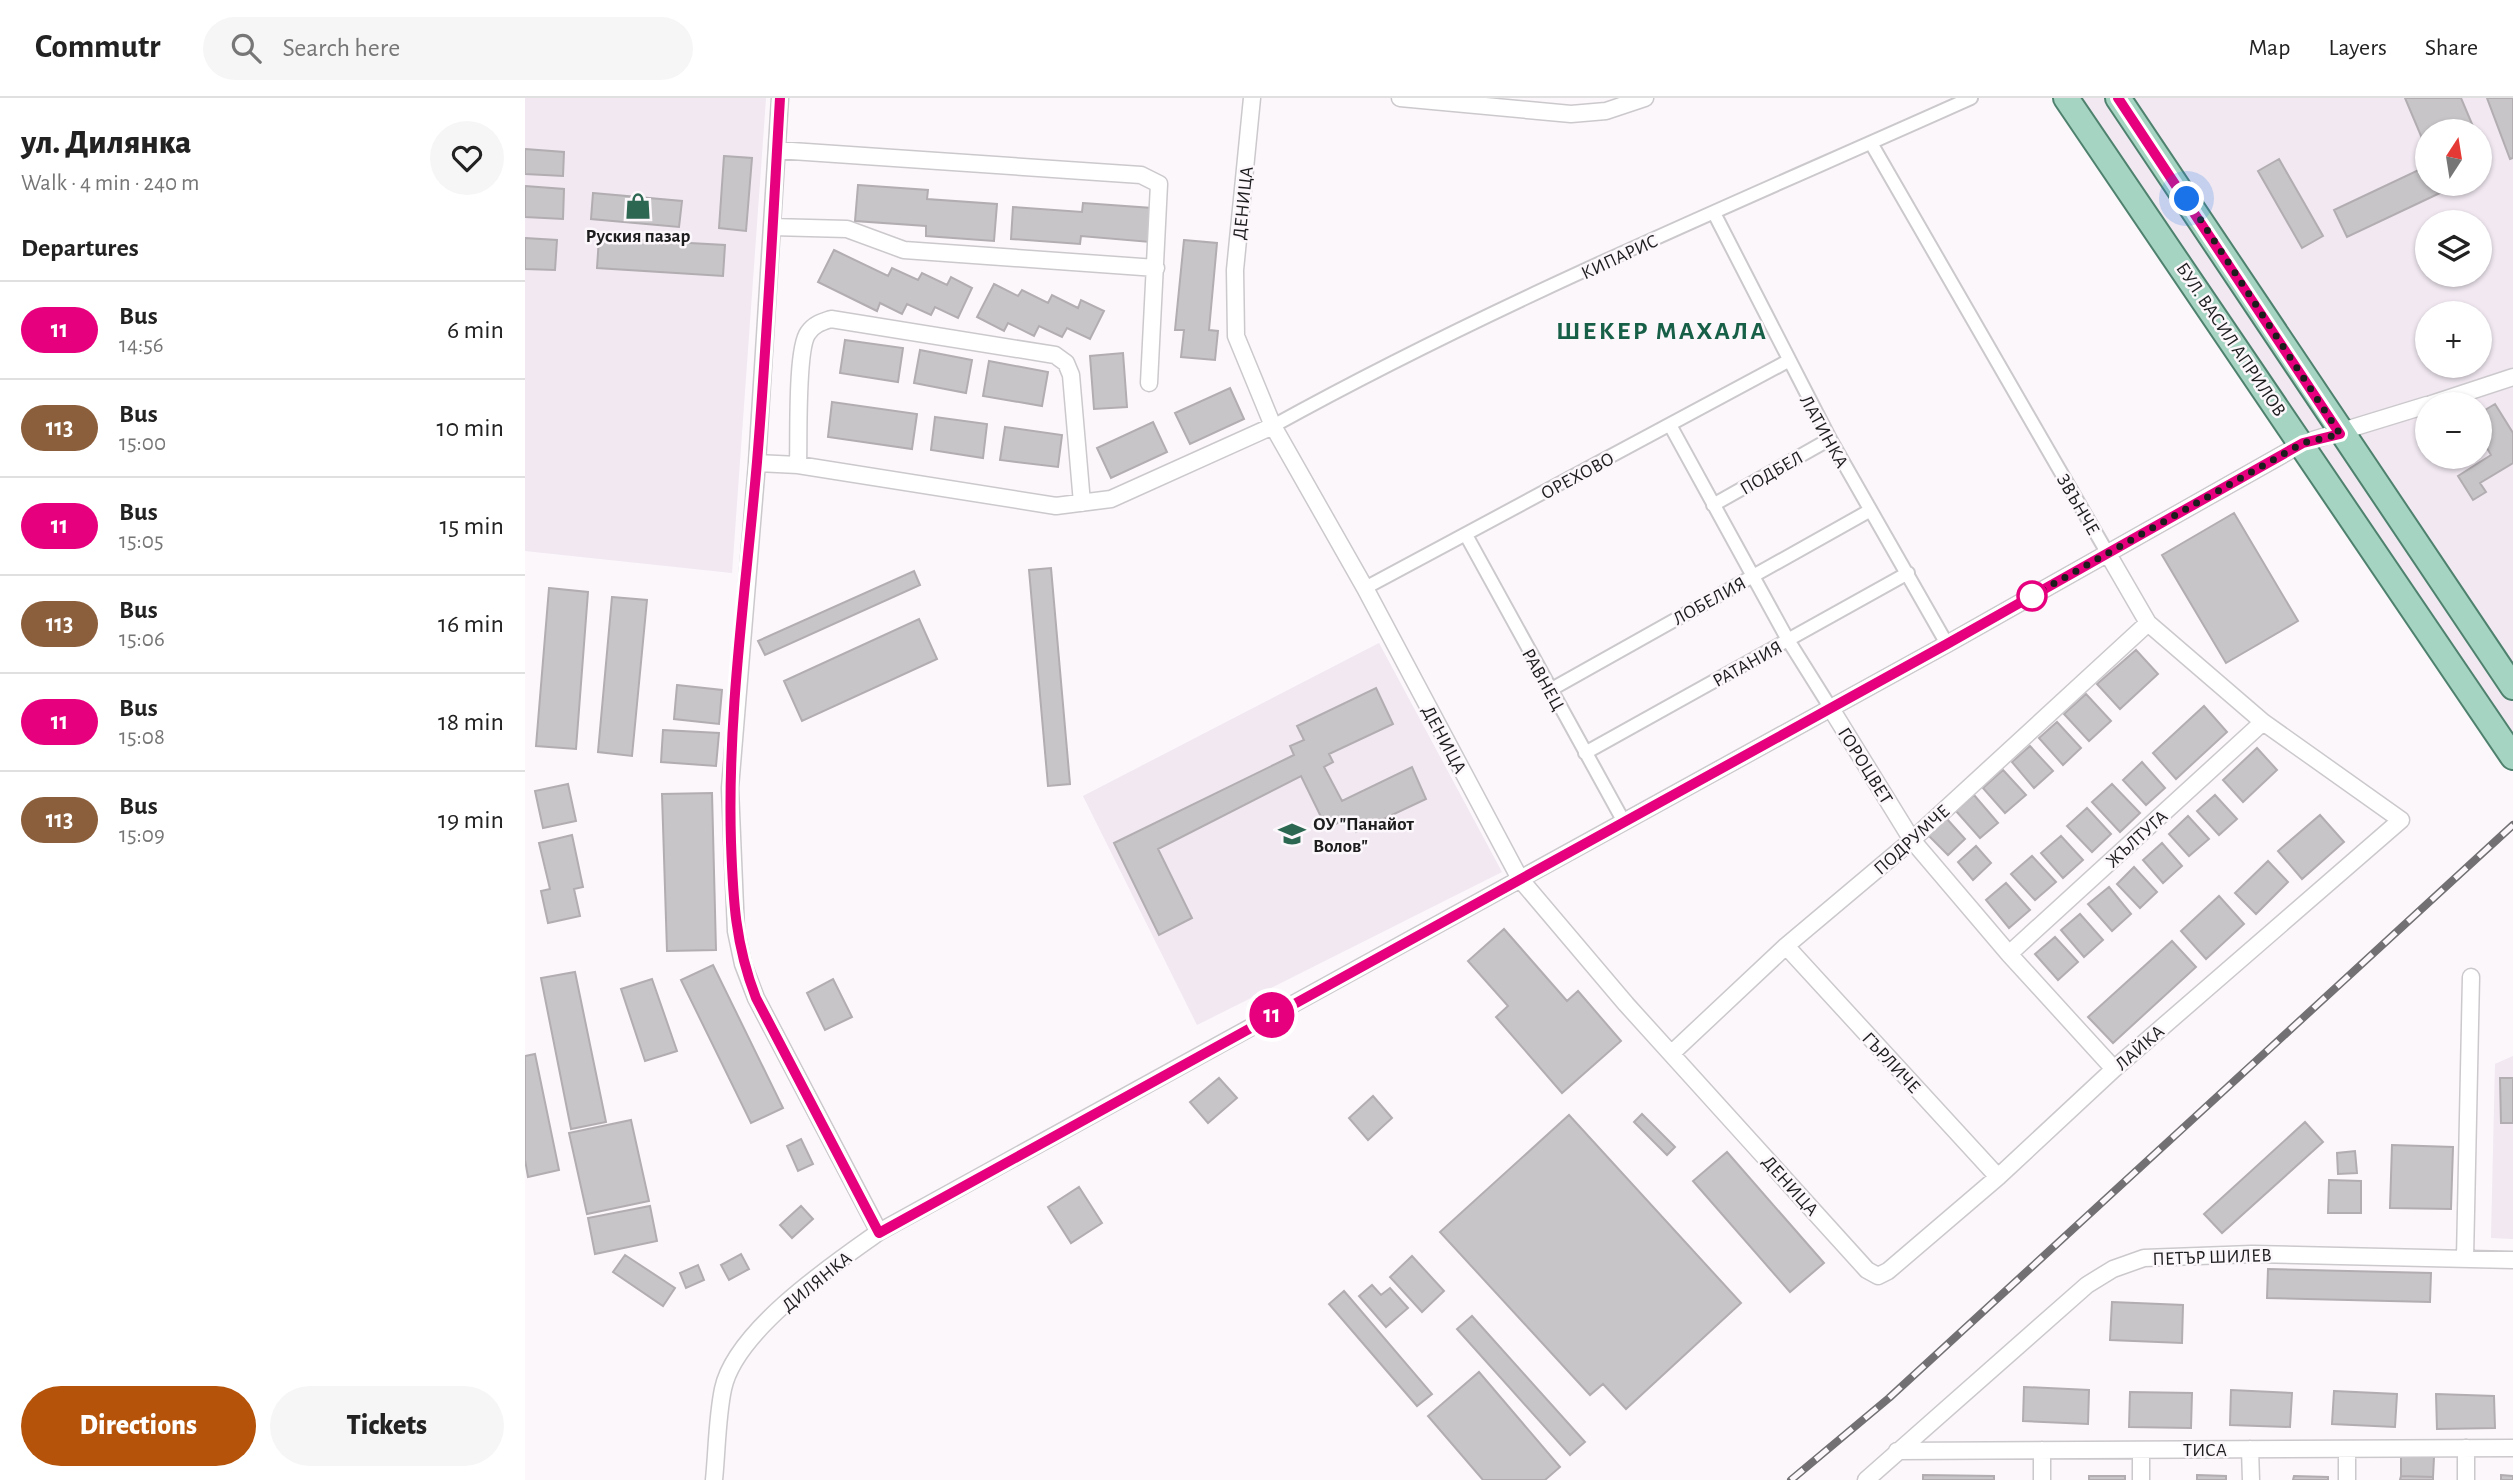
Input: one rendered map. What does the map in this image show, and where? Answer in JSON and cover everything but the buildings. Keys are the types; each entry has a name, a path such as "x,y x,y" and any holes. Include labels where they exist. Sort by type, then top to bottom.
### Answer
{"main road":[{"name":"БУЛ. ВАСИЛ АПРИЛОВ","path":"2066,98 2303,443 2513,757"},
{"name":"БУЛ. ВАСИЛ АПРИЛОВ","path":"2118,98 2340,434 2513,687"}],"street":[{"path":"780,98 757,463 736,682 730,788 736,931 743,964 756,998 879,1233"},
{"name":"ДЕНИЦА","path":"1252,98 1235,270 1236,336 1273,426 1365,588 1520,879 1867,1270 1878,1276"},
{"path":"1400,98 1571,114 1606,111 1645,98"},
{"name":"КИПАРИС","path":"1273,426 1350,383 1714,213 1971,98"},
{"name":"ЗВЪНЧЕ","path":"1871,143 2148,623 2263,722 2401,820"},
{"path":"777,150 1141,175 1159,184 1149,383"},
{"name":"ЛАТИНКА","path":"1714,213 1830,439 1947,644"},
{"path":"772,227 847,229 904,250 1156,268"},
{"path":"798,465 802,355 806,334 817,323 831,319 1055,355 1066,363 1071,375 1082,503"},
{"name":"ОРЕХОВО","path":"1365,588 1788,361"},
{"name":"ДИЛЯНКА","path":"2468,392 2513,377"},
{"name":"ДИЛЯНКА","path":"714,1480 723,1389 729,1370 748,1343 790,1300 820,1274 879,1233 1947,644 2303,443 2415,410"},
{"name":"ГОРОЦВЕТ","path":"1670,425 1788,640 1912,840 2009,954 2114,1069"},
{"path":"757,463 798,465 1056,506 1122,494 1273,426"},
{"name":"ПОДБЕЛ","path":"1713,505 1830,439"},
{"name":"ЛОБЕЛИЯ","path":"1550,690 1869,511"},
{"name":"РАВНЕЦ","path":"1467,535 1623,822"},
{"name":"РАТАНИЯ","path":"1585,753 1908,573"},
{"name":"ПОДРУМЧЕ","path":"1672,1052 1786,946 1912,840 2148,623"},
{"name":"ЖЪЛТУГА","path":"2009,954 2263,722"},
{"name":"ЛАЙКА","path":"1878,1276 1888,1271 1998,1177 2114,1069 2401,820"},
{"name":"ГЪРЛИЧЕ","path":"1786,946 1998,1177"},
{"path":"2465,1258 2470,977"},
{"name":"ПЕТЪР ШИЛЕВ","path":"1866,1480 2087,1285 2113,1269 2144,1258 2252,1254 2513,1260"},
{"path":"2347,1448 2347,1480"},
{"path":"2466,1448 2466,1480"},
{"name":"ТИСА","path":"1897,1451 2513,1448"},
{"path":"2251,1449 2251,1480"},
{"path":"2042,1450 2042,1480"},
{"path":"2141,1450 2141,1480"}],"shaded area":[{"path":"525,98 766,98 732,573 525,551"},
{"path":"2070,98 2513,98 2513,770 2139,211"},
{"name":"ОУ \"Панайот Волов\"","path":"1379,643 1502,872 1197,1025 1083,796"},
{"path":"2513,1056 2513,1239 2491,1238 2495,1064"}],"railway":[{"path":"1791,1480 1889,1398 2513,825"}],"bus line":[{"name":"11","path":"780,98 757,463 736,682 730,788 736,931 743,964 756,998 879,1233 1947,644 2303,443 2340,434 2118,98"}],"place":[{"name":"Руския пазар","path":"638,206"},
{"name":"ОУ \"Панайот Волов\"","path":"1292,834"}],"district":[{"name":"ШЕКЕР МАХАЛА","path":"1662,330"}],"route":[{"path":"2032,596 2303,443 2340,434 2187,199"}]}
